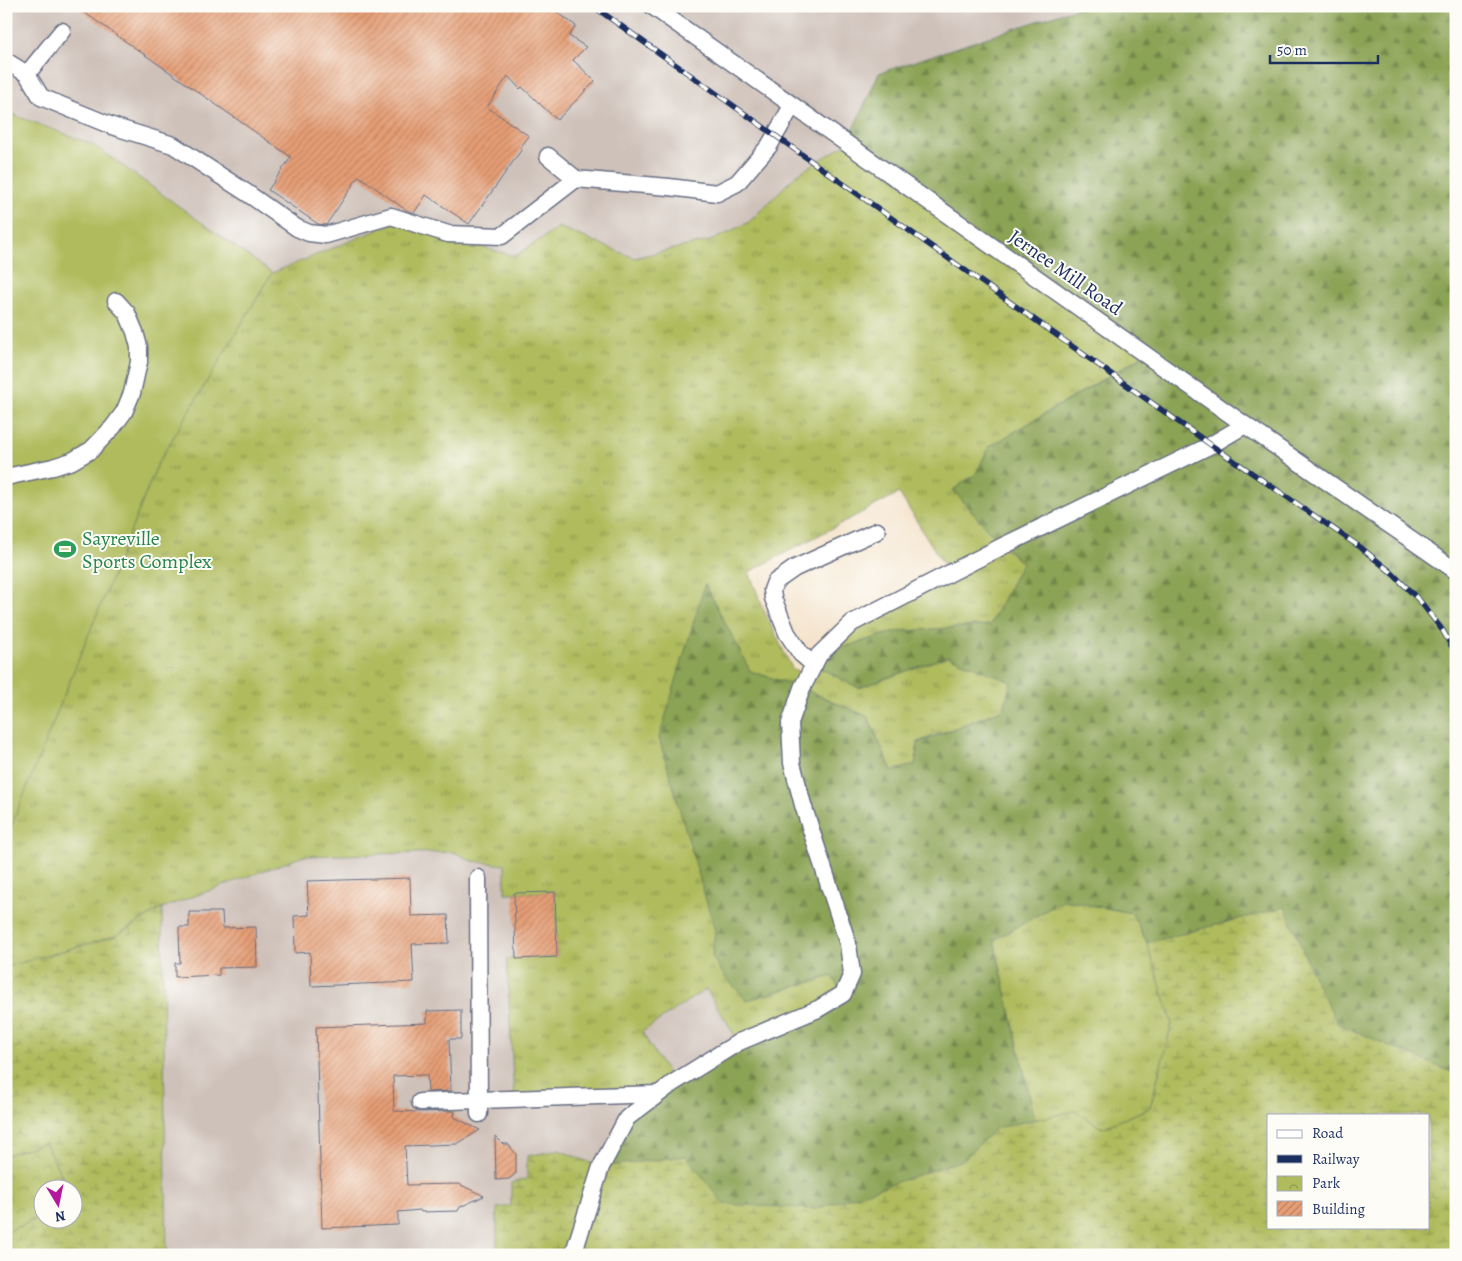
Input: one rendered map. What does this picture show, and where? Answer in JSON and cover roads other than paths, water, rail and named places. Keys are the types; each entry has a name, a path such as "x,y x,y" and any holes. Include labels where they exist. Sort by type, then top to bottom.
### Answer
{"street":[{"name":"Jernee Mill Road","path":"657,7 792,106 1456,571"},
{"path":"27,74 62,31"},
{"path":"6,61 27,74 42,96 112,126 173,145 297,228 309,233 326,235 392,216 448,234 502,236 576,179"},
{"path":"548,156 576,179 717,193 737,183 763,154 792,106"},
{"path":"6,477 53,468 72,460 90,450 113,427 124,412 132,392 139,362 139,347 127,313 116,301"},
{"path":"573,1255 601,1167 627,1118 673,1082 739,1042 818,1009 843,994 852,974 848,944 803,805 792,763 790,722 802,688 819,655 852,623 1003,546 1211,445 1245,425"},
{"path":"814,665 801,654 787,633 773,598 772,590 775,582 795,568 877,531"},
{"path":"478,878 479,1107"},
{"path":"420,1102 479,1107 658,1094"}],"railway":[{"path":"593,6 1211,445 1360,547 1391,572 1420,601 1443,631 1456,654"}],"place":[{"name":"Sayreville Sports Complex","path":"65,549"}]}
